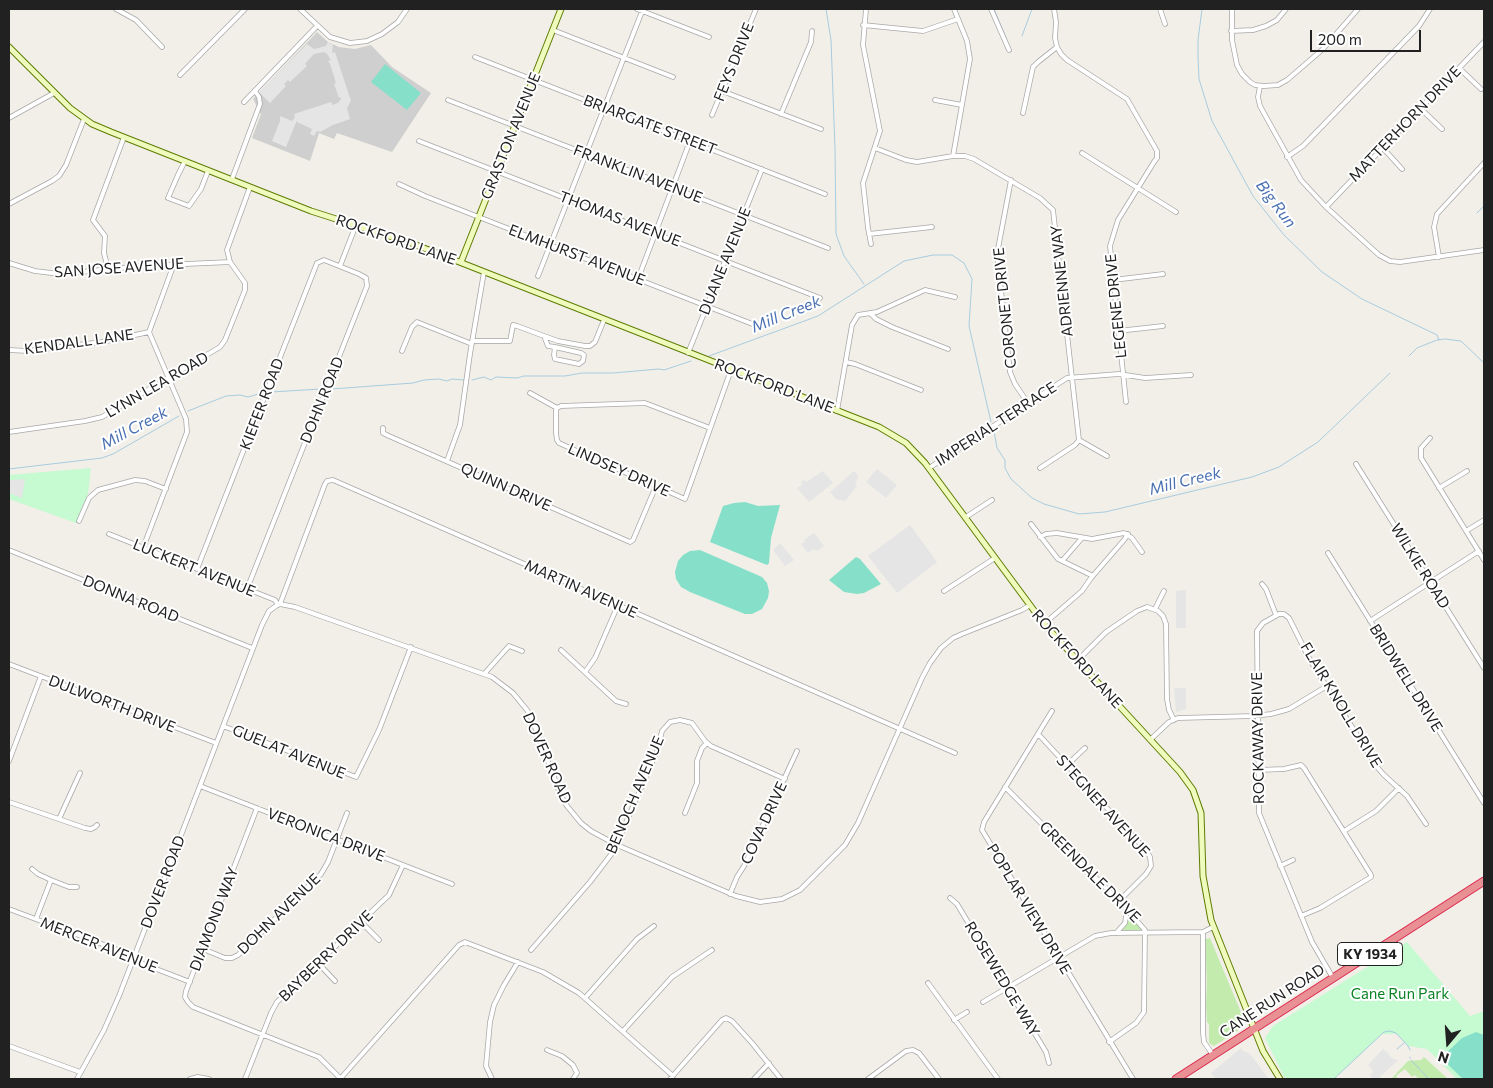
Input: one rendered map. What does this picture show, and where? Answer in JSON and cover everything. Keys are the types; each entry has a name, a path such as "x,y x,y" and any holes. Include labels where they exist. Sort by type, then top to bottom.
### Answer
{"highway":[{"name":"CANE RUN ROAD","path":"1176,1079 1484,881"}],"main road":[{"name":"GRASTON AVENUE","path":"461,262 561,9"},
{"name":"ROCKFORD LANE","path":"9,47 54,93 84,119 124,138 311,211 411,243 461,262 898,437 916,452 929,468 1044,624 1187,780 1197,797 1201,813 1204,888 1213,927 1254,1028 1270,1064 1280,1079"}],"street":[{"path":"116,9 136,20 162,47"},
{"path":"180,75 245,9"},
{"path":"300,9 334,40 350,43 378,37 390,30 407,9"},
{"path":"538,276 641,9 709,37"},
{"name":"FEYS DRIVE","path":"712,115 756,9"},
{"path":"866,9 863,45 880,131 863,183 871,244"},
{"path":"953,156 970,55 967,41 954,9"},
{"path":"991,9 1009,50"},
{"path":"1023,113 1033,67 1057,47 1054,9"},
{"path":"1160,9 1165,24"},
{"path":"1232,9 1232,40 1239,69 1250,82 1260,86 1278,85 1287,80 1323,49 1358,9"},
{"path":"1231,31 1254,30 1266,26 1277,20 1286,9"},
{"path":"1288,157 1302,146 1419,26 1430,9"},
{"path":"864,24 923,31 958,19"},
{"path":"244,102 317,26"},
{"path":"553,30 673,77"},
{"path":"781,114 811,42 812,31"},
{"name":"MATTERHORN DRIVE","path":"1326,207 1484,42"},
{"name":"LEGENE DRIVE","path":"1057,47 1067,60 1122,95 1132,106 1157,154 1118,220 1112,237 1110,254 1126,402"},
{"name":"BRIARGATE STREET","path":"474,57 825,194"},
{"path":"1459,68 1481,89"},
{"path":"1260,86 1258,97 1260,106 1302,180 1326,207 1374,251 1386,259 1400,262 1484,250"},
{"path":"232,180 260,104 259,97 255,91"},
{"path":"722,91 821,129"},
{"path":"9,118 54,93"},
{"name":"FRANKLIN AVENUE","path":"448,100 828,248"},
{"path":"936,100 962,105"},
{"path":"1420,108 1442,129"},
{"path":"9,204 59,176 84,119"},
{"path":"108,269 104,253 105,236 93,220 124,138"},
{"name":"THOMAS AVENUE","path":"419,140 820,298"},
{"path":"638,280 690,141"},
{"path":"1382,147 1402,169"},
{"name":"ADRIENNE WAY","path":"875,148 906,160 917,162 953,156 965,156 974,159 1046,203 1054,213 1079,440"},
{"path":"1082,153 1176,212"},
{"path":"185,161 168,198 189,206 201,189 208,170"},
{"path":"1439,257 1434,227 1436,217 1444,205 1484,163"},
{"name":"DUANE AVENUE","path":"688,353 762,169"},
{"name":"CORONET DRIVE","path":"1011,180 997,254 1010,372 1028,403"},
{"name":"ELMHURST AVENUE","path":"399,184 755,325"},
{"path":"230,262 227,254 228,246 250,187"},
{"path":"340,266 356,225"},
{"path":"869,234 932,227"},
{"name":"KIEFER ROAD","path":"197,569 316,265 324,260 340,266"},
{"name":"SAN JOSE AVENUE","path":"9,263 35,272 60,274 174,264 230,262"},
{"name":"LYNN LEA ROAD","path":"9,432 94,419 110,412 216,351 225,340 244,293 245,286 243,280 230,262"},
{"path":"143,548 188,428 186,419 148,332 174,264"},
{"name":"DOHN ROAD","path":"247,589 367,286 367,280 364,276 340,266"},
{"name":"QUINN DRIVE","path":"484,272 460,426 446,461 632,542 656,486"},
{"path":"1113,280 1163,274"},
{"path":"837,411 855,318 860,314 871,314 925,290 955,297"},
{"path":"871,314 876,319 892,327 948,349"},
{"path":"402,351 412,327 417,322 472,342 510,341 513,325 558,341 590,346 595,342 604,320"},
{"path":"1118,331 1163,326"},
{"name":"KENDALL LANE","path":"9,350 28,351 102,342 148,332"},
{"path":"544,336 548,346 555,347 581,353 584,355 583,361 579,364 555,359 555,347"},
{"path":"846,362 921,390"},
{"path":"530,393 557,408 561,406 645,403 710,428 731,370"},
{"name":"IMPERIAL TERRACE","path":"929,468 1064,380 1072,377 1123,375 1145,378 1191,374"},
{"name":"LINDSEY DRIVE","path":"557,408 556,433 557,440 560,443 685,499 710,428"},
{"path":"383,428 383,433 446,461"},
{"path":"1430,438 1424,444 1420,455 1484,560"},
{"path":"1040,468 1075,445 1079,440 1107,456"},
{"name":"WILKIE ROAD","path":"1356,464 1484,668"},
{"path":"1439,488 1467,471"},
{"path":"79,520 89,498 98,490 135,480 145,481 166,489"},
{"name":"MARTIN AVENUE","path":"279,604 325,484 331,480 955,753"},
{"path":"966,517 992,500"},
{"path":"1466,531 1484,520"},
{"path":"1031,524 1056,558 1092,576"},
{"path":"1040,536 1057,533 1092,539 1128,534"},
{"name":"LUCKERT AVENUE","path":"109,534 275,600 279,604"},
{"path":"1128,534 1142,552"},
{"path":"1044,624 1082,591 1092,576 1128,534"},
{"path":"1062,562 1082,538"},
{"name":"DONNA ROAD","path":"9,550 252,648"},
{"path":"1370,621 1479,551"},
{"name":"BRIDWELL DRIVE","path":"1328,553 1484,803"},
{"path":"944,591 995,558"},
{"path":"1262,584 1266,589 1276,616"},
{"path":"1155,609 1164,591"},
{"name":"DOVER ROAD","path":"77,1079 110,1019 134,960 264,618 269,611 279,604 296,607 485,673 504,685 527,710 557,788 574,816 591,831 617,845 730,894 752,901 765,902 782,899 800,890 845,845 855,830 930,663 943,645 962,634 1030,605"},
{"path":"585,672 595,658 618,605"},
{"path":"1077,661 1106,632 1137,611 1147,607 1155,609 1163,616 1166,624 1167,699 1169,710 1174,720"},
{"name":"FLAIR KNOLL DRIVE","path":"1276,616 1284,614 1289,618 1310,660 1380,771 1411,800 1426,824"},
{"name":"ROCKAWAY DRIVE","path":"1276,616 1260,625 1258,631 1258,770 1260,813 1301,916 1317,952 1333,978"},
{"path":"485,673 509,646 522,651"},
{"name":"GUELAT AVENUE","path":"223,726 356,777 379,730 411,647"},
{"path":"561,650 616,700 626,704"},
{"name":"DULWORTH DRIVE","path":"9,664 216,743"},
{"path":"9,761 41,676"},
{"path":"1150,740 1174,720 1181,717 1258,716 1289,709 1327,686"},
{"name":"POPLAR VIEW DRIVE","path":"1052,712 984,822 983,832 1133,1079"},
{"name":"BENOCH AVENUE","path":"531,950 590,882 616,848 657,751 664,728 674,721 688,721 694,725 707,743"},
{"name":"STEGNER AVENUE","path":"1038,734 1146,850 1150,857 1151,866 1146,874 1119,901"},
{"path":"685,812 697,783 697,761 702,748 707,743 785,779"},
{"path":"1066,765 1085,748"},
{"name":"COVA DRIVE","path":"730,894 797,751"},
{"path":"1258,770 1303,766 1371,876 1320,908 1301,916"},
{"path":"60,819 80,773"},
{"name":"VERONICA DRIVE","path":"200,786 452,884"},
{"name":"GREENDALE DRIVE","path":"1005,787 1144,927 1144,1012 1136,1022 1109,1042"},
{"path":"1344,831 1376,811 1399,788"},
{"path":"9,802 85,828 91,829 97,825"},
{"name":"DIAMOND WAY","path":"257,808 185,994 188,1002 193,1007 319,1057 341,1079"},
{"name":"DOHN AVENUE","path":"203,949 226,958 232,958 238,954 317,879 326,867 347,813"},
{"path":"1280,866 1293,860"},
{"name":"BAYBERRY DRIVE","path":"245,1079 277,1002 389,895 403,865"},
{"path":"32,869 51,880 69,887 78,887"},
{"path":"36,919 51,880"},
{"name":"ROSEWEDGE WAY","path":"950,898 957,904 1046,1052 1049,1063"},
{"name":"MERCER AVENUE","path":"9,909 123,952 134,960 190,982"},
{"path":"1116,934 1125,923 1127,910"},
{"path":"361,922 379,940"},
{"path":"585,998 638,939 654,926"},
{"path":"983,1002 1095,936 1203,932 1213,927"},
{"path":"1203,932 1203,1033 1204,1042 1213,1055"},
{"path":"341,1079 459,944 466,942 553,977 585,998 671,1077 722,1020 726,1018 730,1019 781,1079"},
{"path":"623,1031 672,977 712,950"},
{"path":"492,1079 486,1066 490,1022 494,1005 518,962"},
{"path":"318,963 335,981"},
{"path":"928,983 998,1079"},
{"path":"954,1020 967,1012"},
{"path":"9,1046 80,1072"},
{"path":"547,1050 562,1056 573,1065 577,1073 574,1079"},
{"path":"868,1079 906,1051 912,1050 919,1053 939,1079"},
{"path":"754,1079 769,1063"},
{"path":"190,1079 198,1077 209,1079"}],"shaded area":[{"path":"317,32 328,42 339,47 355,49 371,45 392,67 431,93 392,152 337,133 334,139 319,133 310,161 252,138 261,114 253,99"},
{"path":"328,42 333,45 332,53 335,52 351,101 347,108 350,119 320,132 317,131 314,136 310,134 312,129 297,122 297,120 286,147 272,141 280,121 280,116 292,121 295,117 294,114 331,102 332,105 338,103 341,99 334,84 336,83 328,61 331,60 324,52 314,54 305,64 307,66 290,82 288,80 284,84 286,86 270,103 259,92 307,44 314,49 326,46"},
{"path":"877,469 897,485 886,498 866,482"},
{"path":"823,471 833,483 809,502 797,488 802,485 801,483 804,479 806,482"},
{"path":"854,471 858,475 855,484 857,486 845,501 836,499 830,492"},
{"path":"25,479 22,498 9,493 10,480"},
{"path":"910,525 937,562 897,593 868,556"},
{"path":"814,533 824,546 817,551 814,549 808,553 801,544"},
{"path":"780,543 794,560 785,566 773,550"},
{"path":"1186,590 1186,628 1176,628 1176,591"},
{"path":"1174,688 1186,688 1186,709 1176,712"},
{"path":"1241,1048 1250,1054 1269,1079 1216,1079 1211,1073"},
{"path":"1383,1049 1391,1058 1398,1060 1378,1079 1372,1079 1370,1074 1373,1073 1372,1069 1368,1065"}],"green space":[{"path":"385,64 421,93 407,110 371,82"},
{"path":"91,468 88,494 76,523 9,499 9,475"},
{"path":"745,502 758,506 780,505 771,538 769,563 767,565 710,542 723,506"},
{"path":"700,550 762,577 767,583 769,591 768,598 762,609 752,614 745,614 681,587 676,579 675,572 678,561 690,551"},
{"path":"856,557 860,559 881,584 864,593 857,594 844,592 829,580"},
{"path":"1130,915 1142,928 1142,932 1122,931"},
{"path":"1210,938 1245,1022 1242,1028 1214,1046 1209,1043 1206,1004 1205,940"},
{"name":"Cane Run Park","path":"1407,942 1470,1016 1484,1011 1484,1079 1457,1079 1427,1049 1408,1046 1397,1034 1382,1034 1334,1079 1285,1079 1265,1038 1273,1026"},
{"path":"1476,1032 1484,1035 1484,1079 1463,1079 1441,1058 1462,1038"},
{"path":"1424,1057 1447,1078 1419,1079 1415,1075 1412,1077 1405,1069 1397,1075 1396,1079 1392,1078 1408,1061 1421,1060"}],"waterway":[{"path":"826,9 831,40 836,234 844,256 864,284"},
{"path":"994,9 1007,40"},
{"path":"1022,36 1032,9"},
{"name":"Big Run","path":"1202,9 1198,40 1199,79 1212,121 1253,196 1284,235 1322,272 1362,299 1437,335 1439,340"},
{"path":"1477,213 1484,206"},
{"name":"Mill Creek","path":"709,356 818,316 904,261 933,255 952,255 964,263 972,279 969,326 991,422"},
{"path":"1409,356 1417,348 1445,339 1461,341 1484,363"},
{"name":"Mill Creek","path":"472,380 484,377 491,380 496,377 517,378 524,376 565,376 582,373 664,370 691,361"},
{"name":"Mill Creek","path":"994,431 997,448 1005,460 1005,468 1011,479 1032,498 1044,504 1079,514 1105,512 1252,477 1279,467 1318,442 1390,373"},
{"name":"Mill Creek","path":"332,389 413,383 424,380 464,380"},
{"name":"Mill Creek","path":"271,392 321,389"},
{"name":"Mill Creek","path":"188,411 226,396 240,395 248,397 262,393"},
{"name":"Mill Creek","path":"9,469 102,458 113,454 179,416"},
{"path":"1338,1075 1384,1032 1396,1033 1410,1050"},
{"path":"1397,1049 1404,1043"},
{"path":"1411,1060 1429,1079"},
{"path":"1334,1079 1337,1076"}]}
